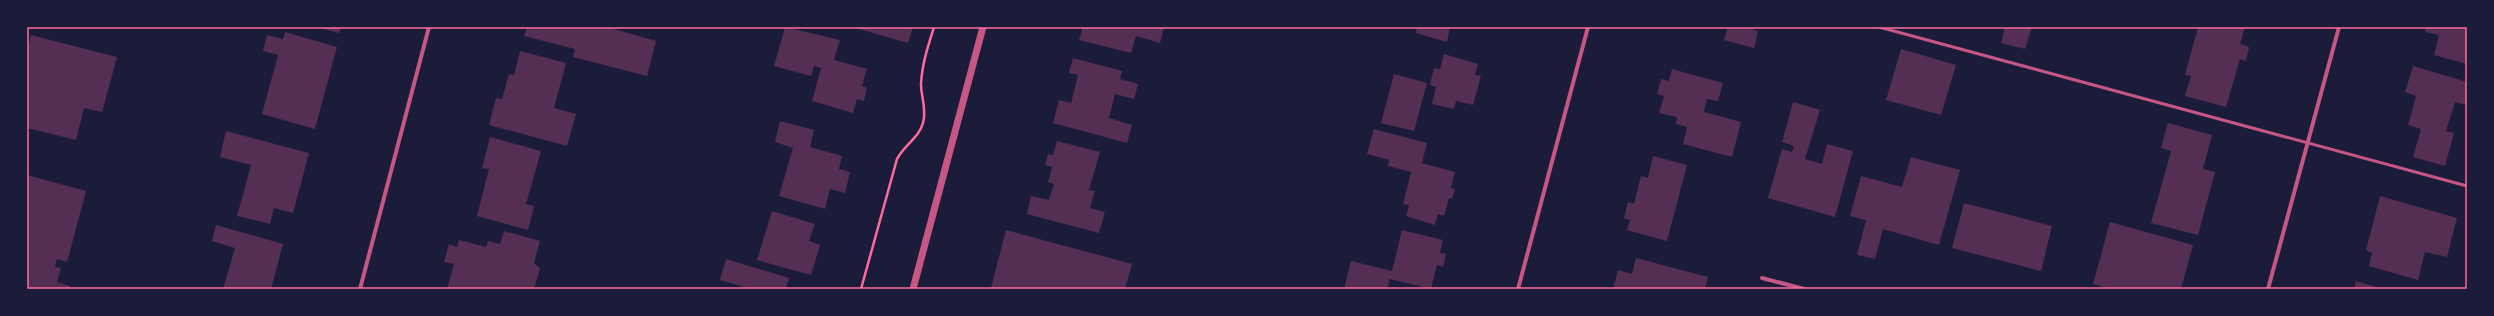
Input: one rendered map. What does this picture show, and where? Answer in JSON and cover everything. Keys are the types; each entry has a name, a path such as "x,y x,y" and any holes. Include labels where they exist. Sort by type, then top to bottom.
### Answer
{"street":[{"path":"360,289 429,27"},
{"path":"913,289 983,27"},
{"path":"1518,289 1588,27"},
{"path":"2268,289 2339,27"},
{"path":"1762,278 1804,289"}],"lane":[{"path":"1879,27 2467,186"}],"path":[{"path":"861,289 897,159 902,148 917,135 923,124 925,110 921,86 923,67 934,27"}],"building":[{"path":"317,27 341,27 339,33"},
{"path":"527,27 607,27 656,41 647,76 573,57 575,49 524,36"},
{"path":"785,27 840,40 834,60 867,69 862,86 867,88 864,101 857,99 853,113 812,101 821,68 814,66 811,76 774,66"},
{"path":"852,27 913,27 908,43"},
{"path":"1083,27 1164,27 1160,43 1136,36 1131,53 1079,40"},
{"path":"1417,27 1450,27 1447,42 1416,33"},
{"path":"1728,27 1743,27 1758,31 1754,48 1724,40"},
{"path":"2005,27 2032,27 2025,49 2001,43"},
{"path":"2198,27 2245,27 2240,44 2249,47 2246,61 2240,59 2226,107 2185,96 2191,76 2185,75"},
{"path":"2426,27 2467,27 2467,64 2434,55 2439,35 2425,32"},
{"path":"285,32 337,47 315,129 262,114 278,55 263,51 267,35 283,39"},
{"path":"31,35 117,57 102,112 84,108 76,140 27,128 27,52"},
{"path":"1901,49 1956,65 1941,115 1886,100"},
{"path":"520,51 566,63 554,108 576,114 567,146 489,125 496,98 502,99 509,74 514,75"},
{"path":"1444,54 1478,64 1475,75 1481,76 1473,105 1456,101 1454,109 1432,104 1436,87 1430,85 1434,68 1440,69"},
{"path":"1073,58 1122,71 1120,79 1138,84 1134,99 1115,94 1109,118 1132,125 1127,143 1053,123 1059,100 1071,103 1078,75 1069,73"},
{"path":"2413,66 2467,82 2466,105 2455,102 2446,131 2454,133 2445,166 2413,157 2421,129 2408,125 2416,96 2405,92"},
{"path":"1672,69 1723,83 1718,101 1707,99 1704,112 1741,122 1732,157 1683,144 1687,127 1676,124 1677,117 1659,113 1664,96 1657,94 1661,79 1669,81"},
{"path":"1394,74 1427,83 1414,131 1381,123"},
{"path":"1793,102 1820,110 1805,159 1822,164 1827,144 1853,151 1835,217 1768,198 1782,149 1792,152 1794,146 1782,142"},
{"path":"780,121 814,130 810,147 842,156 839,169 850,172 845,193 830,189 825,209 779,196 793,148 775,142"},
{"path":"2168,123 2212,135 2203,169 2215,172 2198,235 2151,223 2171,151 2161,148"},
{"path":"1374,129 1427,143 1422,163 1455,172 1451,188 1455,189 1452,199 1449,198 1444,216 1438,214 1435,225 1406,216 1409,205 1403,204 1411,172 1388,166 1389,160 1367,154"},
{"path":"226,131 309,153 293,213 274,208 270,224 237,216 251,165 220,157"},
{"path":"490,137 541,151 526,204 534,206 528,230 477,216 489,169 482,168"},
{"path":"1057,141 1100,152 1089,190 1095,191 1090,208 1105,212 1099,233 1027,214 1031,196 1049,200 1054,184 1048,182 1052,167 1045,165 1048,154 1053,155"},
{"path":"1653,156 1687,165 1667,241 1627,230 1630,220 1624,218 1628,202 1634,204 1641,176 1648,178"},
{"path":"1911,157 1960,170 1939,245 1883,229 1875,259 1857,255 1866,220 1850,216 1861,176 1902,187"},
{"path":"27,175 86,191 67,262 57,259 55,267 61,268 57,282 70,286 69,289 27,289"},
{"path":"2380,196 2457,218 2447,257 2425,252 2418,280 2369,266 2372,253 2366,250"},
{"path":"1964,203 2052,226 2041,271 1952,248"},
{"path":"772,211 815,224 809,241 820,245 811,275 757,260"},
{"path":"2110,222 2193,245 2181,289 2110,289 2093,284"},
{"path":"216,225 283,244 271,289 223,289 235,248 212,241"},
{"path":"1006,230 1132,264 1125,289 991,288"},
{"path":"1402,230 1443,240 1440,253 1446,254 1443,267 1437,265 1431,289 1390,279 1387,289 1344,289 1351,261 1392,271"},
{"path":"504,231 540,241 534,263 540,268 534,289 447,289 454,264 444,262 449,244 457,247 459,240 486,247 488,241 500,244"},
{"path":"1636,258 1708,277 1705,289 1613,289 1618,270 1632,274"},
{"path":"726,259 789,278 786,289 751,289 720,280"},
{"path":"2356,281 2383,289 2354,289"}]}
